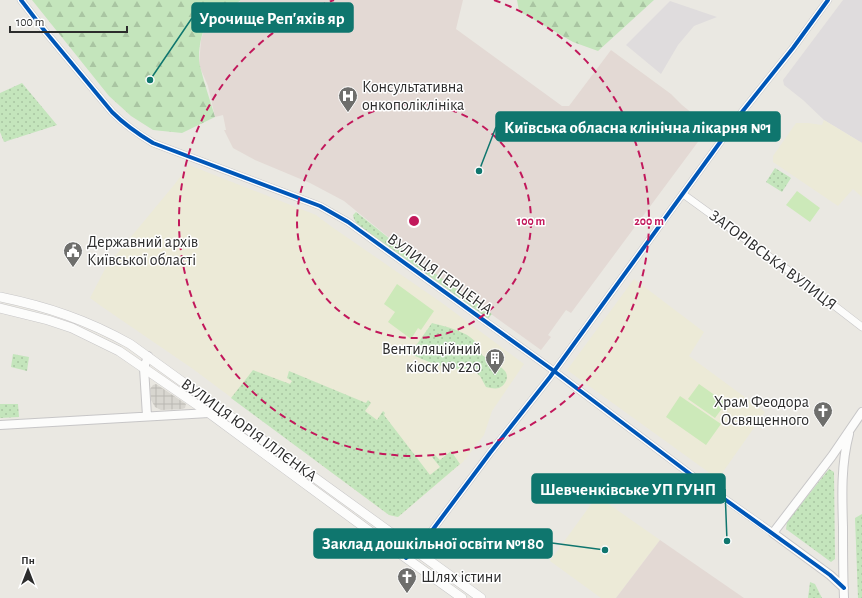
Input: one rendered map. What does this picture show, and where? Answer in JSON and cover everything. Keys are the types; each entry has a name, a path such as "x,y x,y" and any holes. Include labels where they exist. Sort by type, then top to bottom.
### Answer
{"main road":[{"name":"ВУЛИЦЯ ЮРІЯ ІЛЛЄНКА","path":"0,297 52,309 70,316 113,335 148,356 318,482 481,598"},
{"name":"ВУЛИЦЯ ЮРІЯ ІЛЛЄНКА","path":"0,308 48,320 72,328 119,351 209,413 462,598"}],"street":[{"name":"ВУЛИЦЯ ГЕРЦЕНА","path":"21,0 112,112 135,132 153,143 320,206 348,222 554,371 698,480 830,575 844,588"},
{"path":"406,558 422,544 554,371 742,112 794,48 828,0"},
{"name":"ЗАГОРІВСЬКА ВУЛИЦЯ","path":"683,194 792,273 862,327"},
{"path":"147,416 144,368 148,356"},
{"path":"0,425 223,411"},
{"path":"773,533 832,456 862,412"},
{"path":"844,598 842,495 843,464 852,426"}],"shaded area":[{"path":"241,0 463,0 456,29 562,106 569,106 611,50 671,94 709,127 571,313 566,310 548,335 551,337 541,350 419,262 344,201 310,183 255,160 233,148 224,130 226,130 223,115 215,117 208,86 199,65 201,40 209,19 227,7 236,5"},
{"path":"843,0 862,0 862,143 824,120 803,100 784,85 783,80"},
{"path":"670,1 717,17 694,26 678,45 661,74 626,45"},
{"path":"824,120 862,143 862,197 853,189 838,206 773,162 773,156 796,123 822,125"},
{"path":"189,165 316,215 442,303 524,364 492,411 484,435 463,462 398,517 389,515 193,369 90,298 106,267"},
{"path":"634,279 704,332 689,356 765,412 718,479 567,370"},
{"path":"156,384 186,404 185,408 161,410 155,407 151,400 150,389"},
{"path":"597,496 660,540 616,598 601,598 550,561"},
{"path":"660,540 744,598 616,598"}],"green space":[{"path":"32,0 241,0 217,13 210,19 204,29 200,42 200,66 215,117 182,133 153,130 131,116 109,96"},
{"path":"517,0 654,0 598,51 573,42 519,11"},
{"path":"22,83 57,125 4,142 0,132 0,93"},
{"path":"775,168 791,178 782,192 766,182"},
{"path":"797,191 820,208 810,222 786,205"},
{"path":"356,212 419,262 492,314 488,319 357,224 353,215"},
{"path":"397,284 434,311 421,330 418,328 411,339 388,322 395,312 384,304"},
{"path":"432,323 460,332 472,339 481,350 482,355 506,372 507,378 504,385 499,388 486,387 480,376 471,368 455,369 432,363 410,354"},
{"path":"13,354 29,357 27,371 11,367"},
{"path":"253,370 290,384 292,381 287,378 289,371 366,403 368,400 371,403 365,411 377,420 383,411 385,413 384,415 430,475 440,467 432,457 434,454 440,460 451,451 460,464 398,517 389,515 231,398"},
{"path":"699,384 726,403 715,418 688,399"},
{"path":"680,396 721,424 706,445 666,417"},
{"path":"0,404 18,404 19,417 0,418"},
{"path":"829,469 834,472 835,559 831,562 786,529 787,522"},
{"path":"862,514 862,598 858,598 855,518"},
{"path":"810,582 815,584 822,598 808,598"}],"cycle path":[{"path":"21,0 112,112 137,133 153,143 320,206 348,222 554,371 698,480 830,575 844,588"},
{"path":"406,558 422,544 490,453 550,377 742,112 793,48 828,0"}],"place":[{"name":"Урочище Реп'яхів яр","path":"150,80"},
{"name":"Консультативна онкополіклініка","path":"348,113"},
{"name":"Київська обласна клінічна лікарня №1","path":"479,171"},
{"name":"Державний архів Київської області","path":"73,268"},
{"name":"Вентиляційний кіоск № 220","path":"495,375"},
{"name":"Храм Феодора Освященного","path":"823,428"},
{"name":"Шевченківське УП ГУНП","path":"727,541"},
{"name":"Заклад дошкільної освіти №180","path":"605,550"},
{"name":"Шлях істини","path":"407,594"}]}
